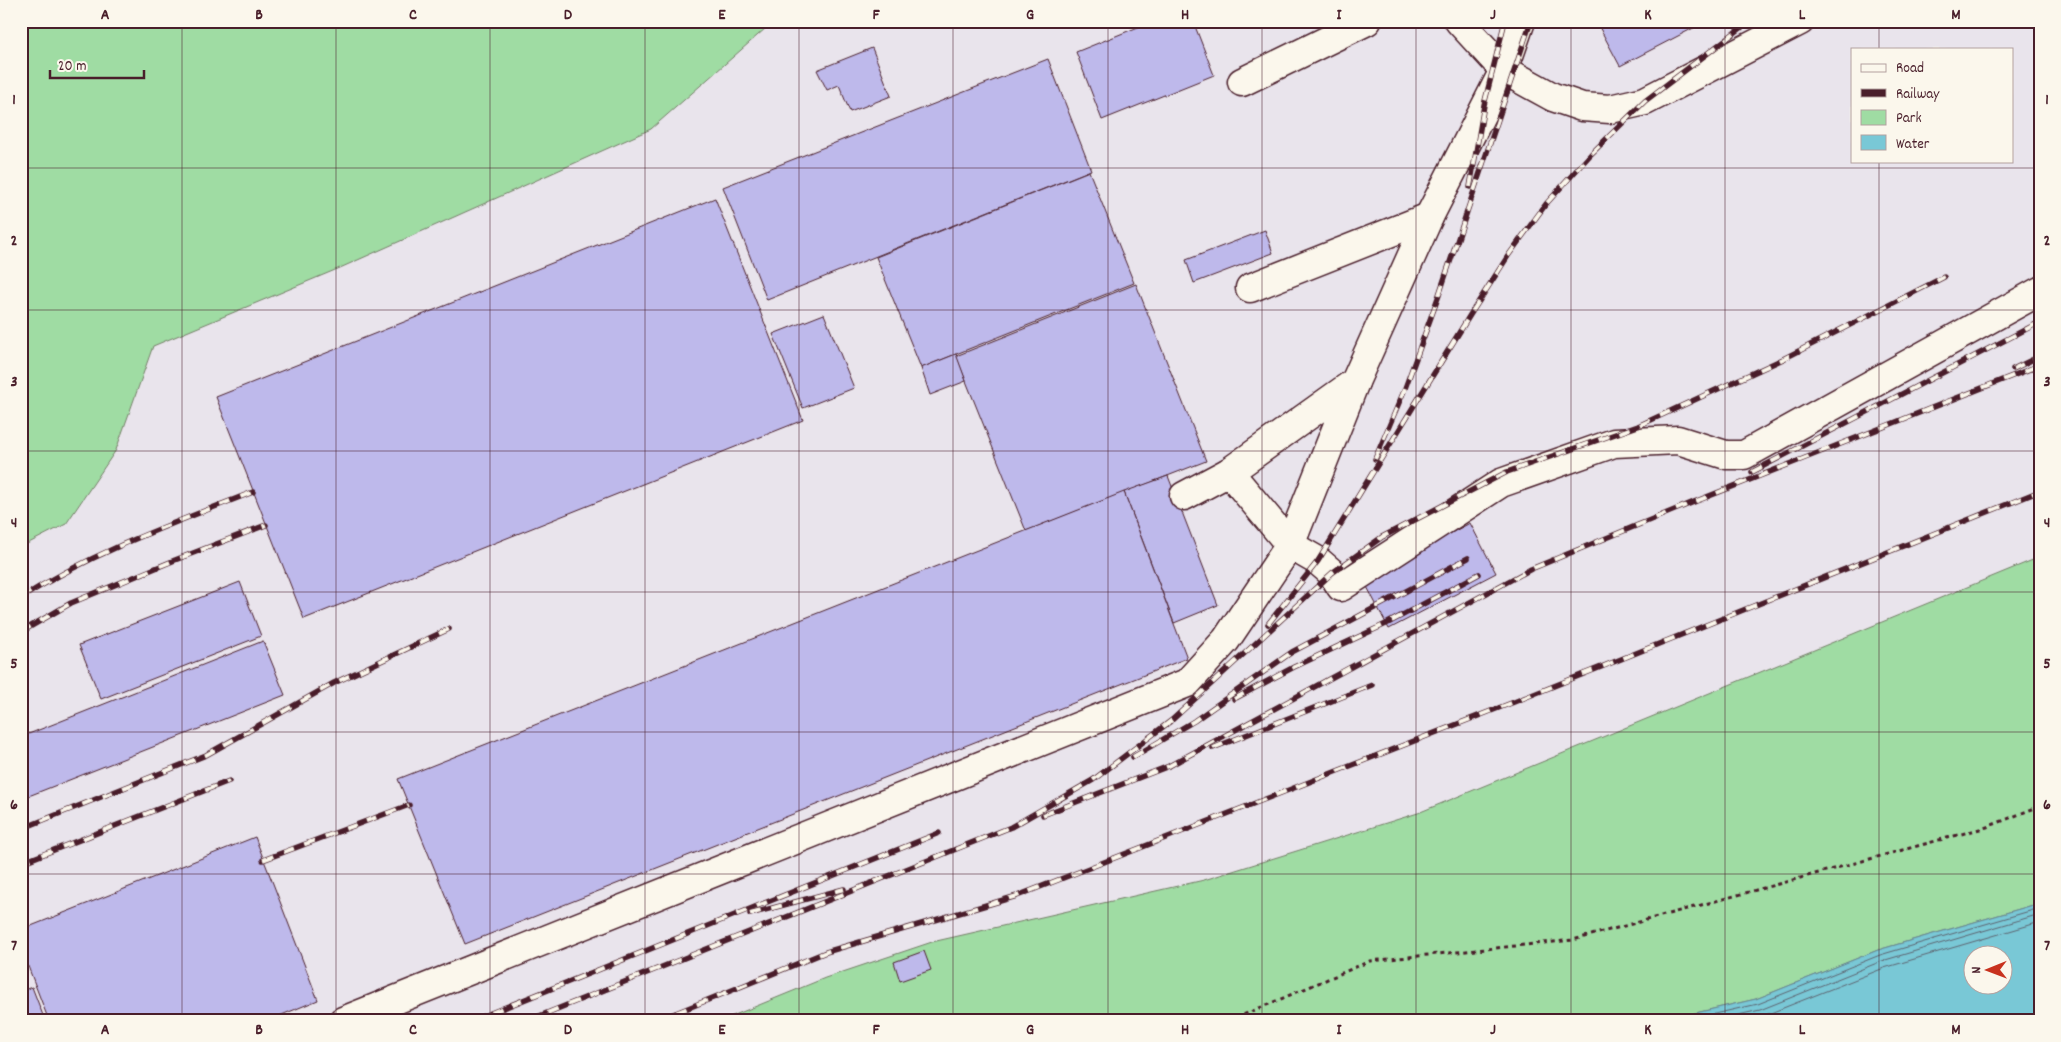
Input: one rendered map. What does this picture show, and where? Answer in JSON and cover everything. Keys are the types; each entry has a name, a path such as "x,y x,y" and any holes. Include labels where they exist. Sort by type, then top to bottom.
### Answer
{"lane":[{"path":"1242,82 1367,21"},
{"path":"344,1021 1187,683 1226,640 1290,545 1355,382 1429,217 1504,70 1521,21"},
{"path":"1461,22 1504,70 1553,97 1582,108 1610,109 1645,101 1800,21"},
{"path":"1250,288 1429,217"},
{"path":"1229,472 1290,545 1318,561 1332,573 1341,587 1501,483 1614,442 1678,440 1726,455 1744,454 2040,291"},
{"path":"1184,496 1229,472 1355,382"}],"path":[{"path":"1229,1021 1370,961 1573,940 1987,827 2040,806"}],"shaded area":[{"path":"774,21 2040,21 2040,557 1418,813 1204,880 825,978 720,1021 21,1021 21,547 66,524 116,450 153,346 340,268 651,129"}],"green space":[{"path":"21,21 774,21 651,129 340,268 153,346 116,450 66,524 21,547"},
{"path":"2040,557 2040,903 1878,950 1756,999 1661,1021 720,1021 825,978 932,942 1204,880 1418,813"}],"water":[{"path":"2040,903 2040,1021 1661,1021 1756,999 1878,950"}],"building":[{"path":"1153,21 1193,21 1214,75 1102,120 1076,52"},
{"path":"1596,21 1707,21 1620,66"},
{"path":"872,48 891,96 850,112 839,85 827,90 817,70"},
{"path":"1048,59 1091,170 767,300 723,187"},
{"path":"1089,171 1134,283 921,368 876,257"},
{"path":"715,198 803,420 304,619 216,397"},
{"path":"1265,230 1273,253 1194,283 1186,260"},
{"path":"1136,284 1206,461 1026,531 956,356"},
{"path":"824,314 854,388 803,408 773,334"},
{"path":"956,354 966,381 930,395 921,368"},
{"path":"1168,476 1218,605 1174,623 1124,492"},
{"path":"1124,492 1187,658 465,944 398,779"},
{"path":"1470,523 1496,573 1389,629 1363,579"},
{"path":"240,582 261,636 101,699 79,645"},
{"path":"263,641 285,695 21,799 21,737"},
{"path":"255,837 318,1000 267,1021 49,1021 21,948 21,930"},
{"path":"924,951 931,970 900,981 894,962"},
{"path":"32,987 44,1018 21,1021 21,991"}],"railway":[{"path":"1470,187 1484,105 1505,21"},
{"path":"1375,459 1404,391 1439,295 1531,21"},
{"path":"1268,624 1318,561 1470,315 1508,256 1546,204 1591,154 1645,101 1750,21"},
{"path":"527,1021 1011,827 1093,780 1172,720 1332,573 1382,537 1507,472 1638,426 1783,359 1944,277"},
{"path":"1752,472 2040,322"},
{"path":"2013,369 2040,356"},
{"path":"1043,815 1169,766 1531,569 1694,502 2040,365"},
{"path":"656,1021 826,952 1017,896 1514,702 2040,491"},
{"path":"21,598 105,552 253,492"},
{"path":"21,632 71,603 266,525"},
{"path":"1133,757 1194,721 1292,652 1468,558"},
{"path":"1234,699 1294,667 1386,624 1479,574"},
{"path":"21,829 206,755 334,683 449,629"},
{"path":"1213,748 1372,685"},
{"path":"21,863 229,781"},
{"path":"263,860 409,805"},
{"path":"471,1021 939,833"},
{"path":"750,914 844,889"}]}
